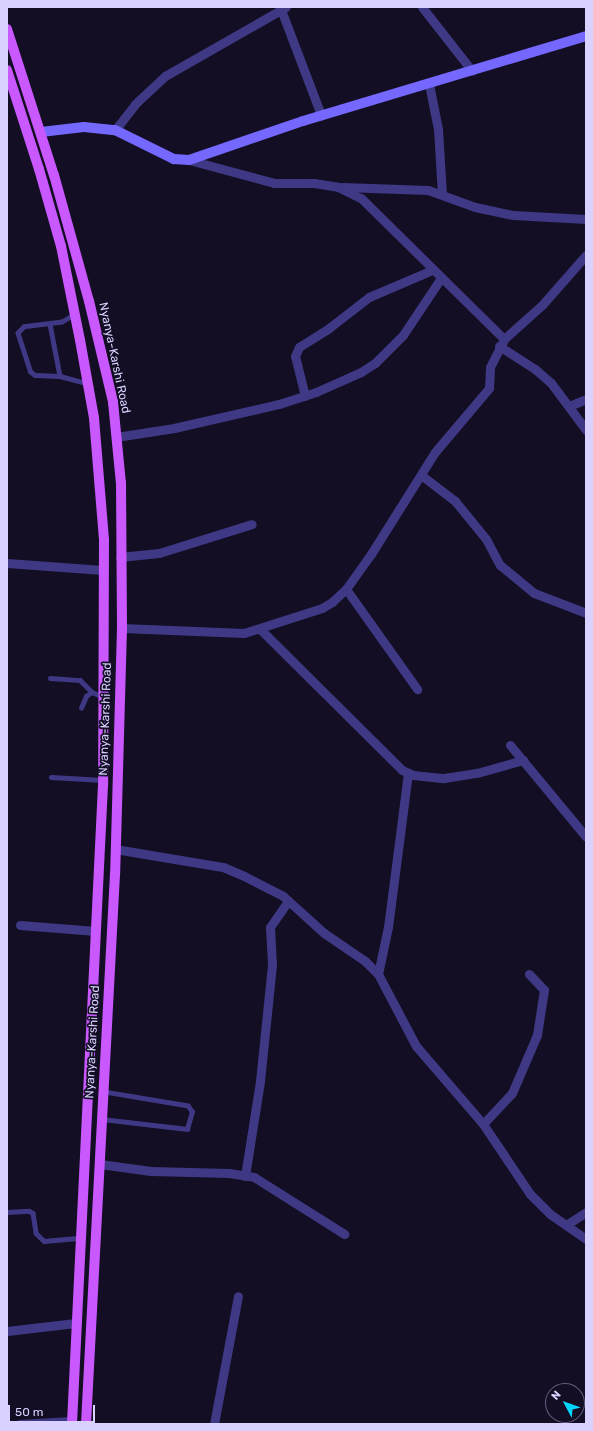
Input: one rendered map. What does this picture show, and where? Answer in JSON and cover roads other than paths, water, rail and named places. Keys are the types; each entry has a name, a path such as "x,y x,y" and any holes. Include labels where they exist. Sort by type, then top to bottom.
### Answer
{"main road":[{"name":"Nyanya-Karshi Road","path":"7,29 41,132 89,301 113,402 121,483 120,557 122,628 118,771 100,1164 86,1424"},
{"name":"Nyanya-Karshi Road","path":"7,70 39,169 60,246 88,383 101,486 103,570 103,776 72,1422"},
{"path":"103,776 118,771"}],"street":[{"path":"422,7 472,71"},
{"path":"116,130 135,104 165,76 282,8 321,115"},
{"path":"189,160 321,115 586,36"},
{"path":"429,84 438,129 442,194"},
{"path":"41,132 84,127 116,130 174,159 189,160 274,183 314,183 338,187 428,190 475,207 513,214 586,219"},
{"path":"338,187 360,198 441,278 502,343 535,369 569,406 586,430"},
{"path":"122,628 244,633 322,608 346,589 421,476 435,452 489,388 490,367 502,343 542,305 586,255"},
{"path":"305,396 295,356 299,348 329,328 369,297 432,270"},
{"path":"116,437 233,416 305,396 345,380 375,363 403,335 441,278"},
{"path":"569,406 586,398"},
{"path":"421,476 455,501 486,539 500,565 534,593 586,613"},
{"path":"120,557 159,553 252,524"},
{"path":"7,563 103,570"},
{"path":"346,589 416,690"},
{"path":"260,629 391,762 408,773 444,778 477,773 523,760"},
{"path":"510,745 586,837"},
{"path":"378,974 388,927 408,773"},
{"path":"115,849 223,867 270,888 288,901 324,933 365,961 378,974 416,1046 483,1124 530,1194 566,1225 586,1239"},
{"path":"245,1176 262,1066 272,965 270,928 288,901"},
{"path":"20,925 96,931"},
{"path":"483,1124 512,1094 537,1035 544,990 529,974"},
{"path":"100,1164 152,1171 245,1176 270,1185 344,1234"},
{"path":"566,1225 586,1212"},
{"path":"214,1424 238,1296"},
{"path":"7,1331 76,1323"},
{"path":"19,1424 72,1422"}],"lane":[{"path":"75,314 62,322 24,326 18,333 30,371 35,375 60,376 88,383"},
{"path":"50,324 60,376"},
{"path":"50,678 80,680 92,692 103,697"},
{"path":"81,708 86,696 92,692"},
{"path":"51,777 103,776"},
{"path":"102,1119 187,1129 192,1112 188,1106 103,1092"},
{"path":"7,1212 29,1211 33,1214 36,1234 44,1241 80,1238"}]}
